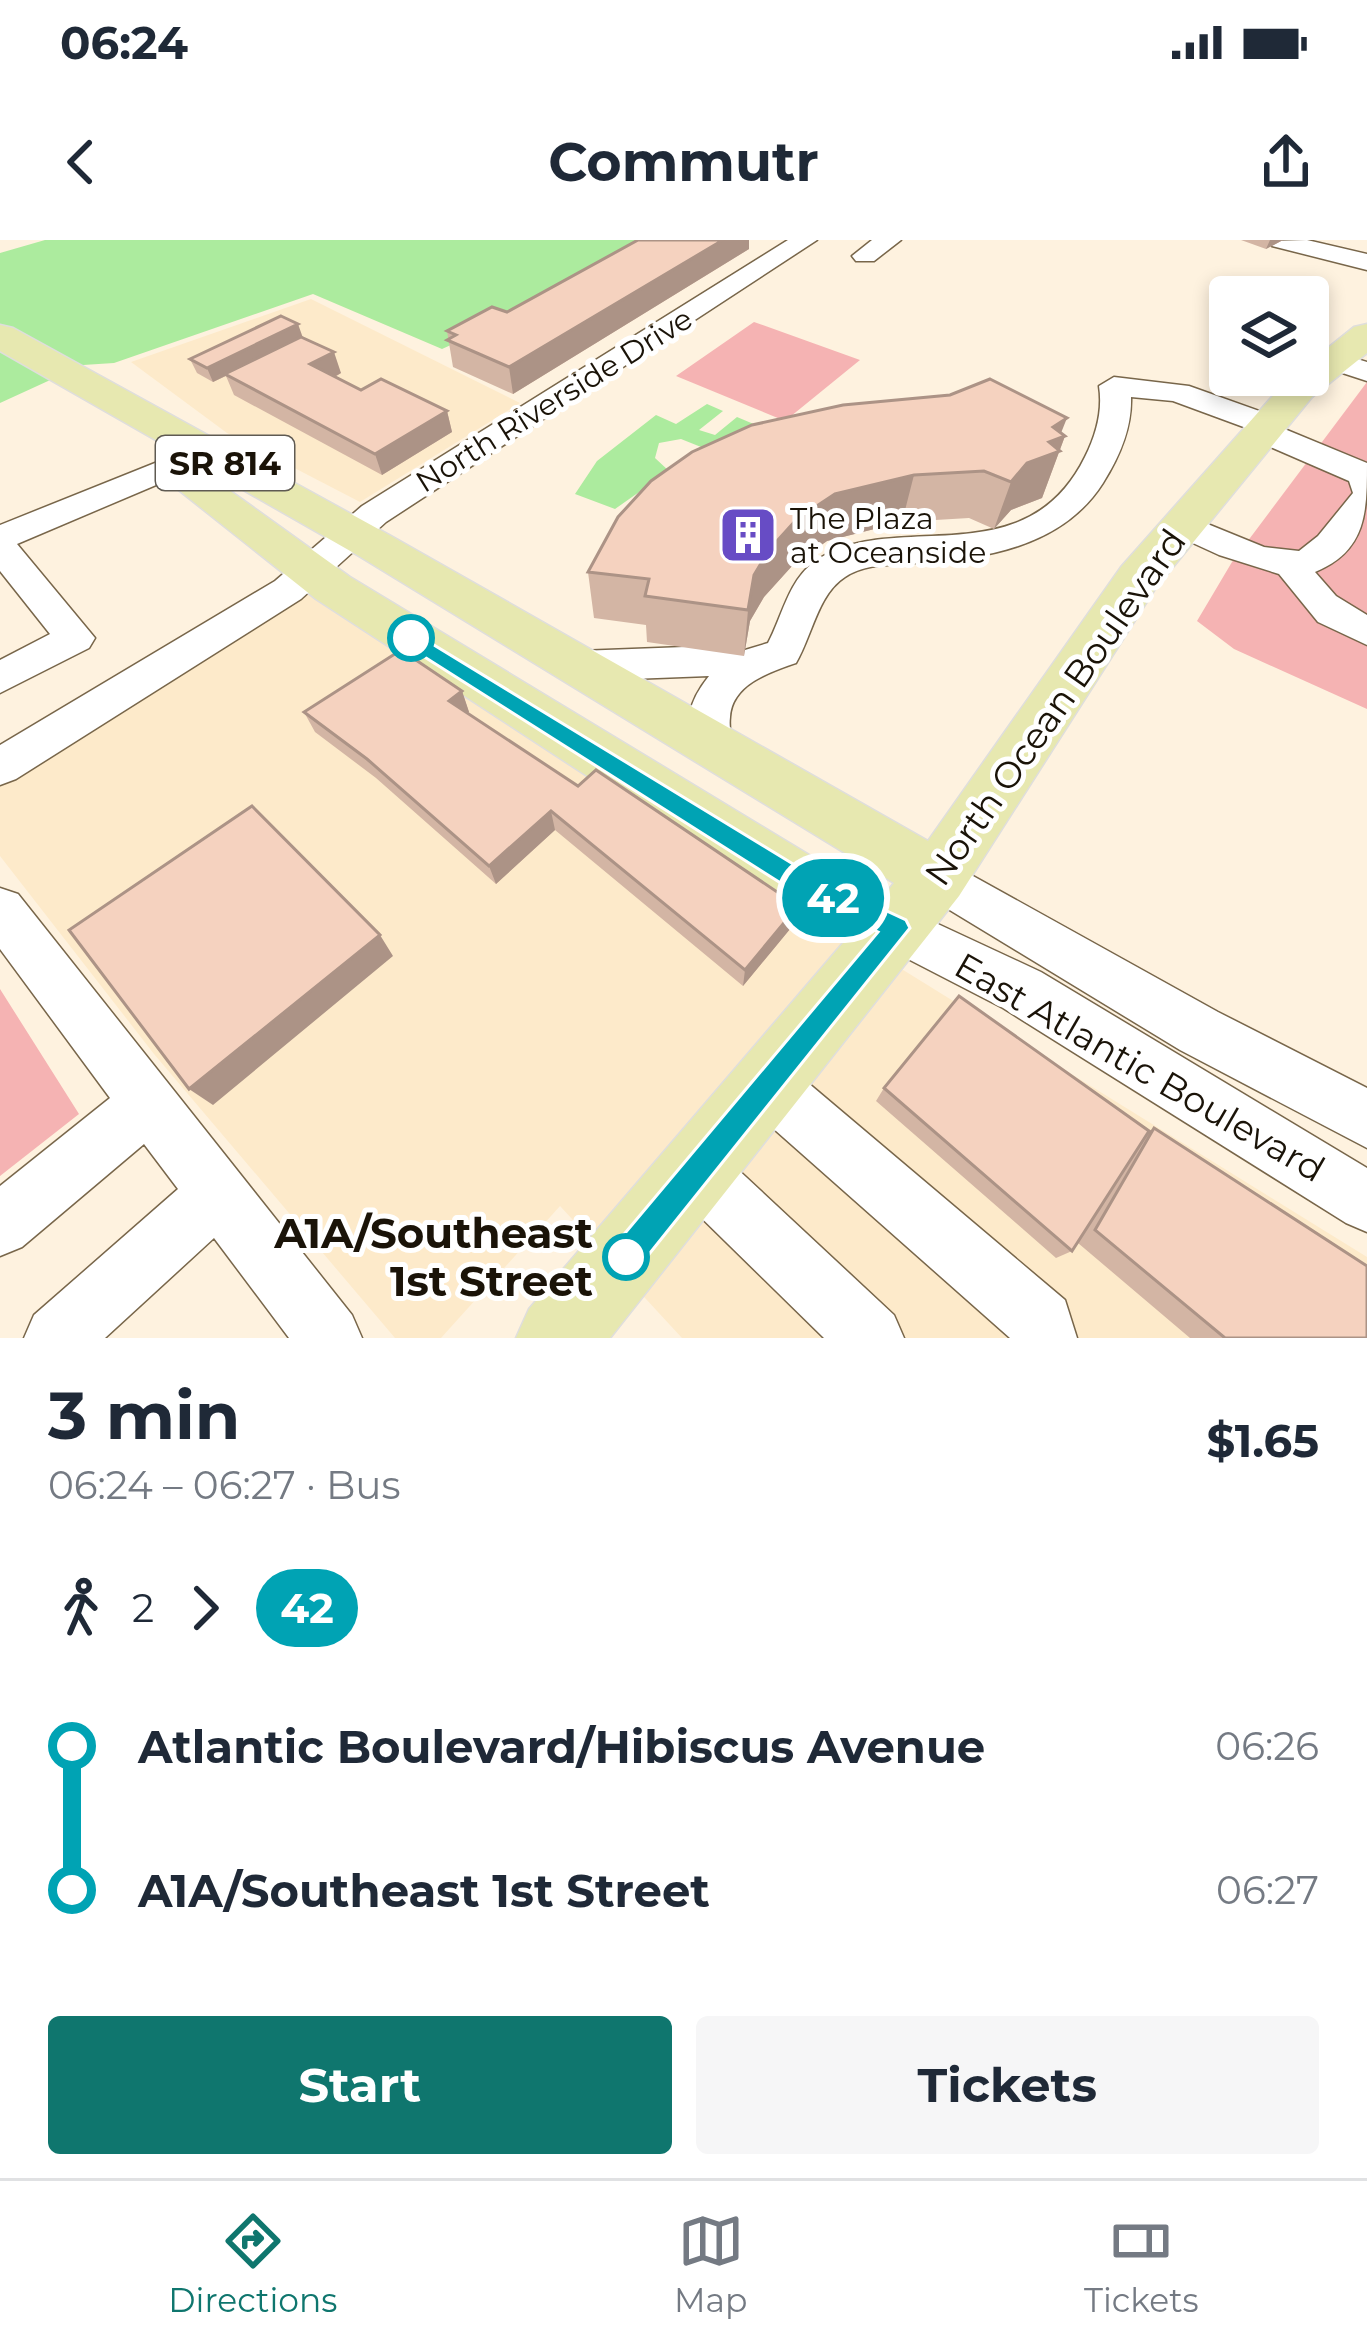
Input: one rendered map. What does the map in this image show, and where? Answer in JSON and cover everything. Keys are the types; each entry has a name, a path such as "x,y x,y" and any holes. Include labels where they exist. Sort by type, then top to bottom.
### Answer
{"main road":[{"name":"North Ocean Boulevard","path":"558,1338 917,903 1138,578 1299,389 1351,366 1367,334"},
{"name":"East Atlantic Boulevard","path":"0,336 310,571 791,877 917,903"},
{"name":"East Atlantic Boulevard","path":"0,359 352,533 712,744 917,903"}],"street":[{"name":"North Riverside Drive","path":"0,766 275,598 374,514 805,240"},
{"path":"865,256 889,240"},
{"path":"1340,240 1367,259"},
{"path":"1282,241 1367,259"},
{"path":"712,744 705,724 723,684 746,665 782,653 809,588 841,563 991,544 1040,526 1064,509 1081,493 1105,450 1116,408 1114,386 1178,392 1352,467 1365,478 1363,507 1316,560 1292,565 1270,561 1183,525"},
{"path":"0,678 75,638 0,542 170,467"},
{"path":"1292,565 1313,599 1332,617 1367,631"},
{"path":"579,666 711,661 746,665"},
{"name":"East Atlantic Boulevard","path":"917,903 1199,1031 1367,1119"},
{"name":"East Atlantic Boulevard","path":"917,903 1022,990 1367,1202"},
{"path":"0,910 329,1338"},
{"path":"768,1086 1042,1323 1044,1338"},
{"path":"0,1225 148,1103"},
{"path":"697,1172 871,1338"},
{"path":"68,1334 218,1194"}],"shaded area":[{"path":"45,240 683,240 442,349 313,294 114,363 83,365 0,403 0,253"},
{"path":"311,299 520,403 360,502 227,433 131,362"},
{"path":"754,322 860,360 785,421 676,376"},
{"path":"1367,382 1367,709 1234,649 1197,621 1232,562"},
{"path":"707,404 723,411 699,430 715,435 737,417 756,425 716,453 681,439 659,443 655,458 669,471 615,509 575,494 597,461 656,415 676,424"},
{"path":"309,590 824,921 1367,1257 1367,1338 682,1338 560,1206 441,1338 395,1338 154,1054 0,856 0,784"},
{"path":"0,989 79,1114 0,1176"}],"building":[{"path":"638,240 723,240 509,367 447,340 456,335 447,331 492,307 507,312"},
{"path":"281,316 298,324 207,368 190,359"},
{"path":"301,337 334,352 310,364 361,390 381,379 447,411 375,454 225,374"},
{"path":"990,379 1067,418 1053,427 1065,436 1049,442 1060,451 1027,463 1011,482 984,471 914,475 835,494 797,519 769,550 754,575 748,610 645,596 649,579 588,572 618,517 651,481 692,452 752,425 843,405 950,395"},
{"path":"401,650 462,691 449,701 578,786 596,770 798,906 745,970 551,811 489,866 367,759 304,712"},
{"path":"252,806 380,935 189,1089 69,930"},
{"path":"959,996 1149,1131 1072,1251 884,1088"},
{"path":"1154,1128 1367,1266 1367,1338 1225,1338 1095,1230"}],"bus line":[{"name":"42","path":"411,638 807,886 897,928 626,1257"}],"place":[{"name":"The Plaza at Oceanside","path":"748,535"},
{"name":"A1A/Southeast 1st Street","path":"626,1257"}]}
